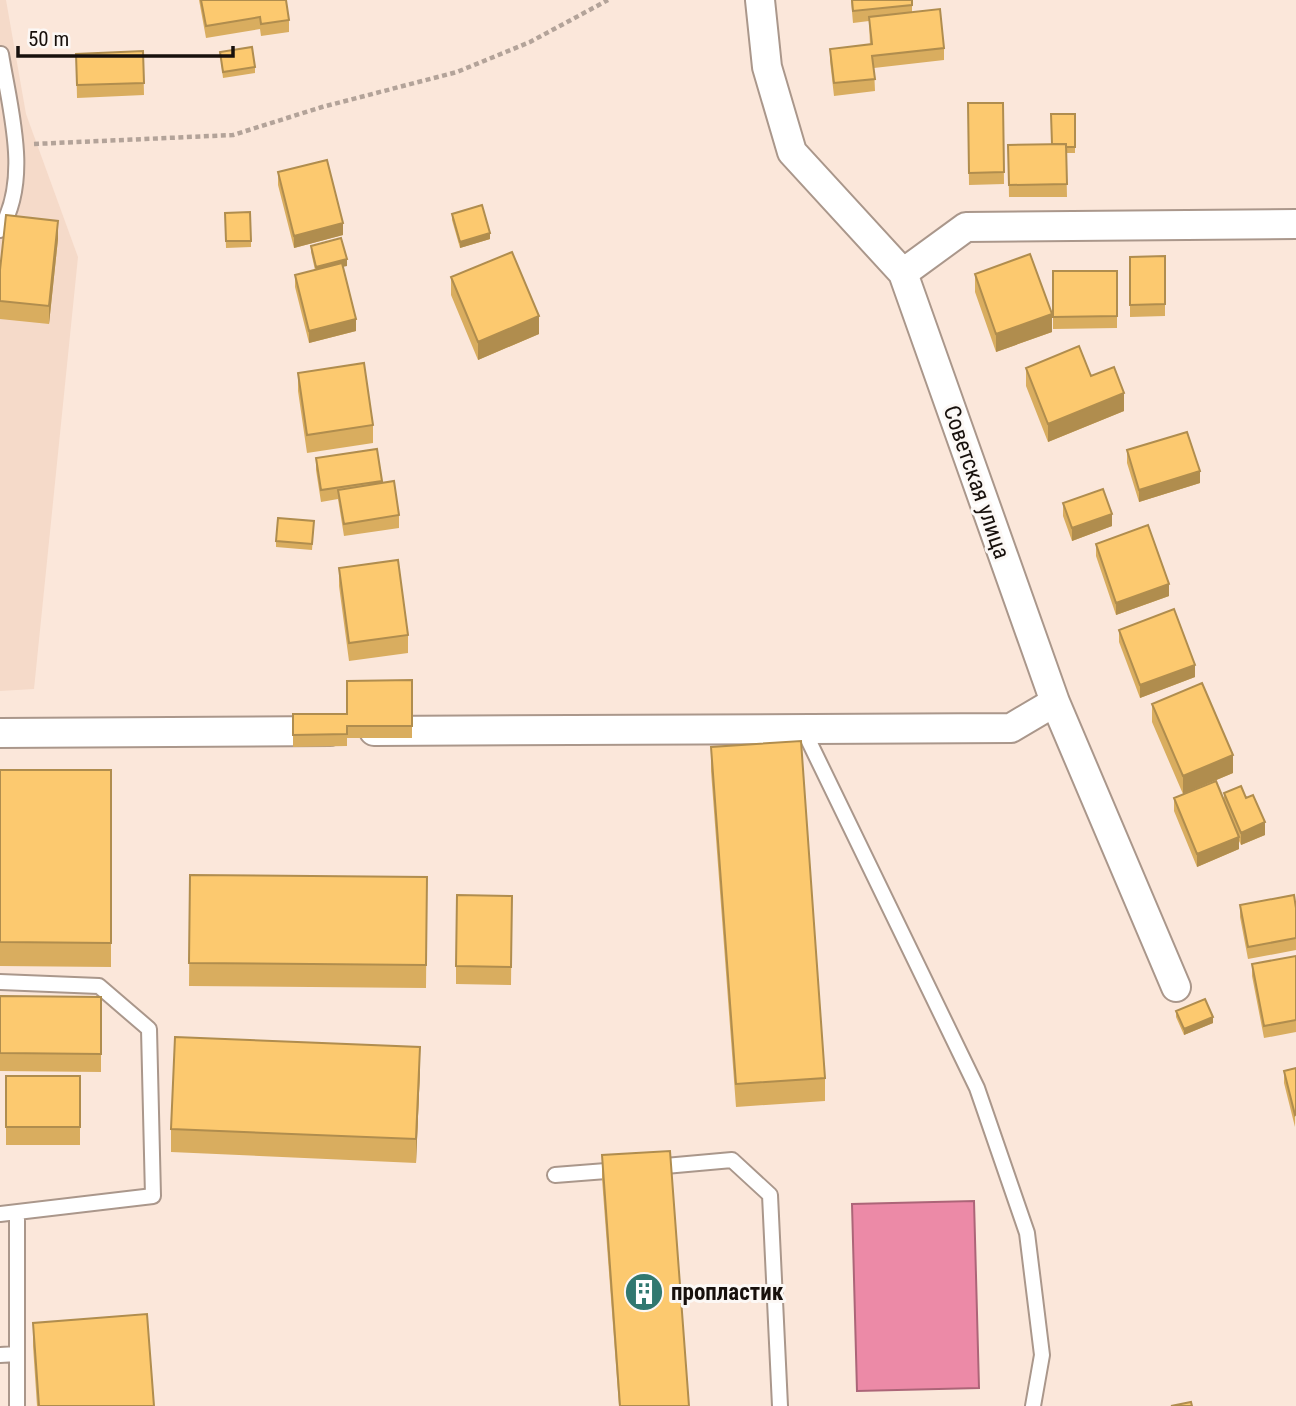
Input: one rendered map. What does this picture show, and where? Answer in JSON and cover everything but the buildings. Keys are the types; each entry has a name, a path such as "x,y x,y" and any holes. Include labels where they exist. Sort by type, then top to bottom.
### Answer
{"street":[{"name":"Советская улица","path":"760,0 767,67 792,152 904,273 1055,702 1175,987"},
{"path":"904,273 966,227 1296,224"},
{"path":"0,733 1011,728 1055,702"}],"lane":[{"path":"0,230 13,209 16,145 1,54"},
{"path":"803,729 977,1088 1027,1233 1042,1355 1034,1406"},
{"path":"0,982 99,986 149,1028 153,1196 0,1214"},
{"path":"555,1175 732,1160 770,1195 780,1406"},
{"path":"17,1214 17,1406"},
{"path":"0,1355 17,1354"}],"path":[{"path":"16,145 233,135 322,107 457,72 530,42 608,0"}],"shaded area":[{"path":"0,0 6,0 26,114 78,257 34,689 0,691"},
{"path":"974,1201 979,1388 857,1391 852,1204"}],"place":[{"name":"пропластик","path":"644,1292"}]}
